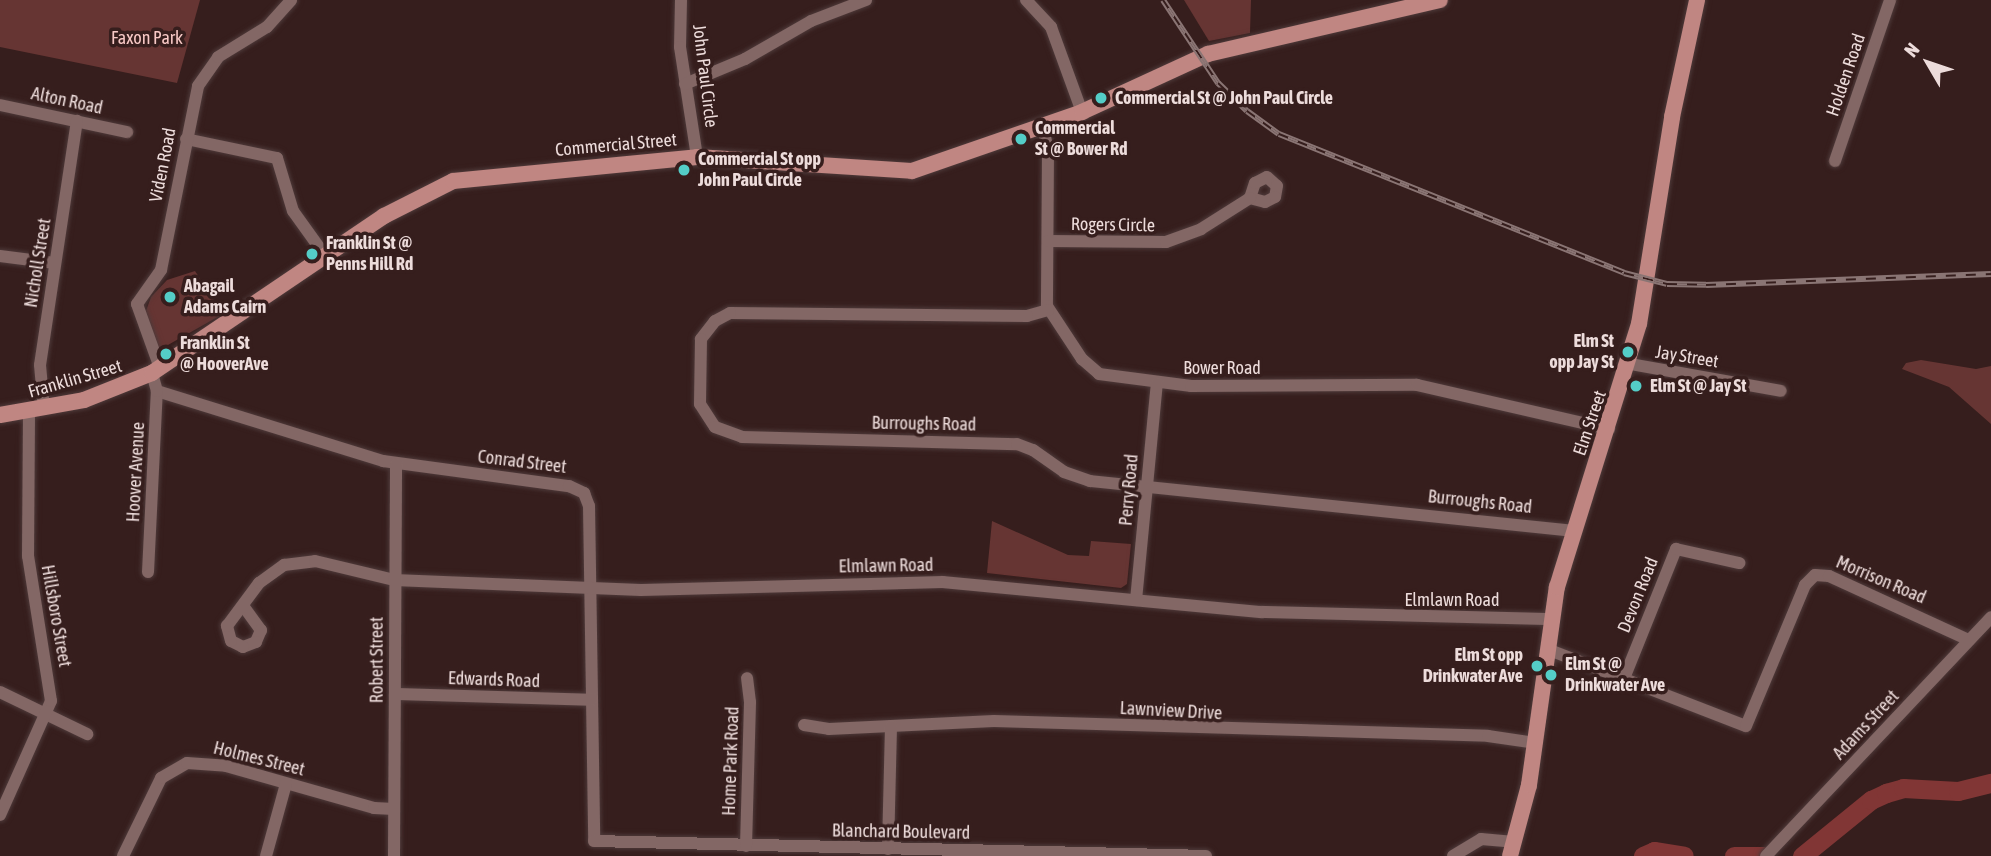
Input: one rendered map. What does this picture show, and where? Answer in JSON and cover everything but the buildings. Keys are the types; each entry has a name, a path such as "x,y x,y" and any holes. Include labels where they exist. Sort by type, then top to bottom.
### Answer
{"main road":[{"name":"Commercial Street","path":"366,228 419,195 460,179 697,157 802,160 904,172 1082,112 1225,48 1440,0"},
{"name":"Elm Street","path":"1512,849 1536,743 1550,620 1573,531 1630,364 1697,0"},
{"name":"Franklin Street","path":"0,415 36,411 110,392 156,371 366,228"}],"street":[{"name":"Viden Road","path":"156,371 137,304 161,270 196,92 208,68 223,53 267,27 291,0"},
{"name":"John Paul Circle","path":"681,0 679,38 697,157"},
{"path":"685,85 752,56 811,21 866,0"},
{"path":"1026,0 1051,27 1082,112"},
{"name":"Holden Road","path":"1835,161 1891,0"},
{"name":"Alton Road","path":"0,105 127,132"},
{"name":"Nicholl Street","path":"36,411 40,365 77,121"},
{"path":"1043,126 1048,146 1048,310"},
{"path":"186,139 277,158 293,211 326,257"},
{"name":"Rogers Circle","path":"1048,241 1166,242 1194,233 1250,198"},
{"path":"0,257 55,263"},
{"name":"Bower Road","path":"1048,310 1095,371 1157,383 1417,385 1609,429"},
{"name":"Burroughs Road","path":"1048,310 1027,316 736,311 715,321 701,339 700,404 715,427 742,437 1017,444 1083,480 1573,531"},
{"name":"Jay Street","path":"1630,364 1781,391"},
{"name":"Hoover Avenue","path":"148,572 156,371"},
{"name":"Perry Road","path":"1136,600 1157,383"},
{"name":"Conrad Street","path":"157,391 396,464 581,490 589,502 594,841"},
{"name":"Hillsboro Street","path":"0,815 48,716 52,696 28,556 36,411"},
{"name":"Robert Street","path":"394,856 396,464"},
{"name":"Devon Road","path":"1625,676 1676,549 1739,563"},
{"name":"Elmlawn Road","path":"244,607 262,578 295,562 322,562 394,580 589,588 943,582 1347,617 1550,620"},
{"name":"Morrison Road","path":"1625,676 1746,726 1805,585 1815,575 1829,576 1969,640"},
{"name":"Adams Street","path":"1766,856 1991,617"},
{"path":"1547,649 1625,676"},
{"name":"Home Park Road","path":"747,678 750,702 751,849"},
{"path":"0,692 87,734"},
{"name":"Edwards Road","path":"396,694 592,700"},
{"name":"Lawnview Drive","path":"804,725 891,726 994,721 1488,736 1536,743"},
{"path":"888,849 891,726"},
{"name":"Holmes Street","path":"123,856 159,783 177,766 216,765 374,808 394,809"},
{"path":"266,856 286,784"},
{"path":"1453,856 1476,840 1512,849"},
{"name":"Blanchard Boulevard","path":"594,841 751,849 888,849 1206,856"}],"green space":[{"name":"Faxon Park","path":"0,0 200,0 177,83 0,47"},
{"path":"1184,0 1251,0 1250,33 1209,41"},
{"path":"195,271 223,314 159,350 146,311 151,297 167,280"},
{"path":"1921,360 1976,369 1991,366 1991,424 1949,387 1902,369 1906,363"},
{"path":"992,521 1068,555 1089,556 1091,541 1131,544 1127,584 1121,588 987,573"}],"waterway":[{"path":"1802,856 1871,800 1886,793 1903,788 1958,791 1991,783"},
{"path":"1643,856 1654,851 1684,856"},
{"path":"1734,856 1764,856"}],"railway":[{"path":"1163,0 1218,83 1247,111 1279,134 1624,273 1667,284 1706,285 1991,274"}],"place":[{"name":"Commercial St @ John Paul Circle","path":"1101,98"},
{"name":"Commercial St @ Bower Rd","path":"1021,139"},
{"name":"Commercial St opp John Paul Circle","path":"684,170"},
{"name":"Franklin St @ Penns Hill Rd","path":"312,254"},
{"name":"Abagail Adams Cairn","path":"170,297"},
{"name":"Elm St opp Jay St","path":"1628,352"},
{"name":"Franklin St @ HooverAve","path":"166,354"},
{"name":"Elm St @ Jay St","path":"1636,386"},
{"name":"Elm St opp Drinkwater Ave","path":"1537,666"},
{"name":"Elm St @ Drinkwater Ave","path":"1551,675"}]}
